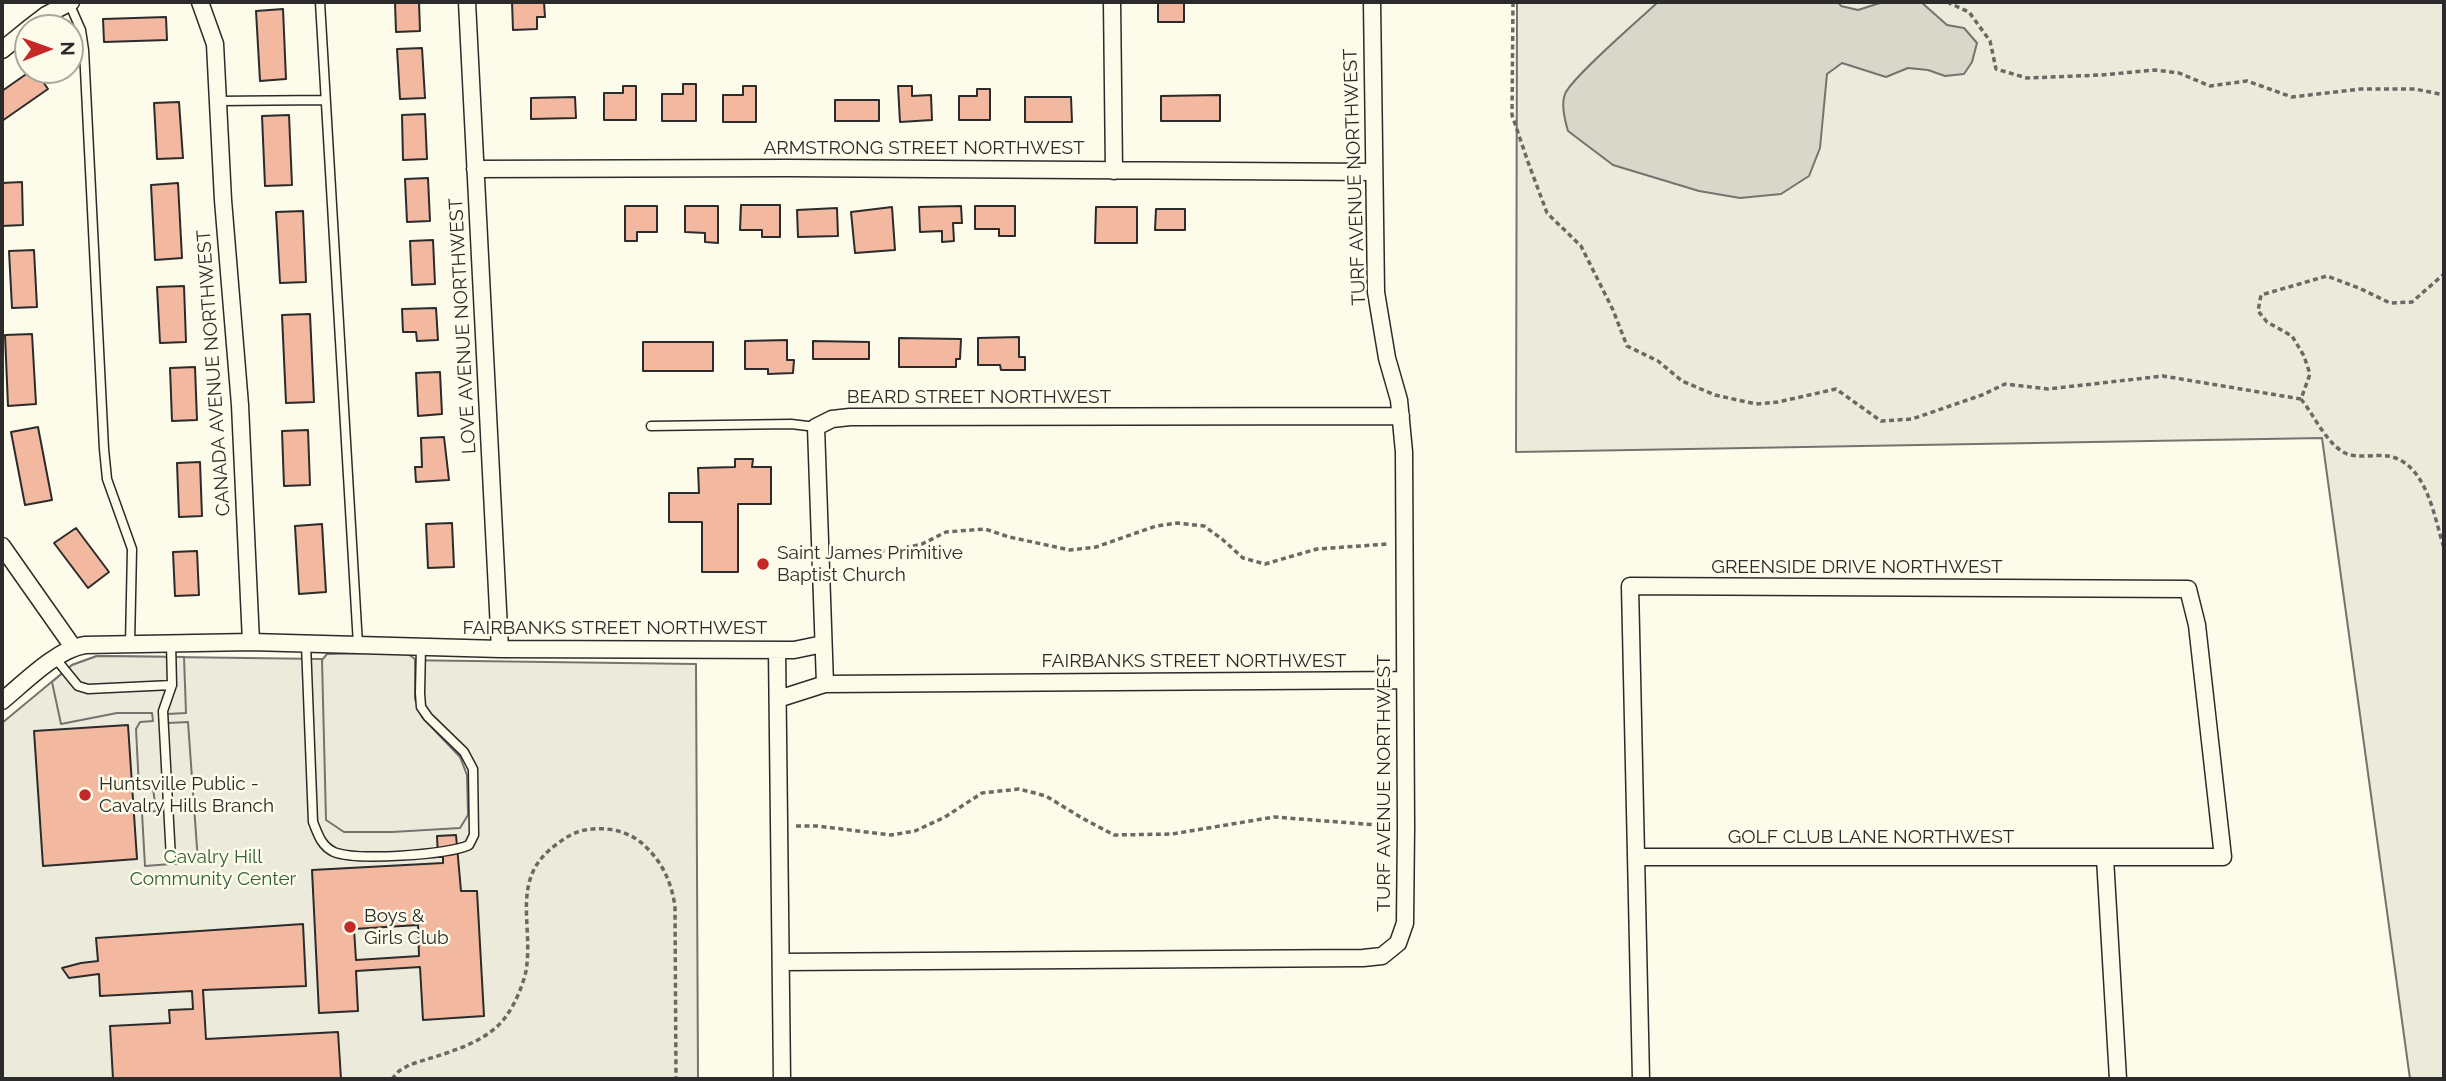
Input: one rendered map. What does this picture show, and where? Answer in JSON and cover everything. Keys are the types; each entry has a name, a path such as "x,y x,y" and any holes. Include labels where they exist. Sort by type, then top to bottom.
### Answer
{"street":[{"path":"48,14 70,2"},
{"name":"CANADA AVENUE NORTHWEST","path":"200,2 215,44 223,200 240,405 251,642"},
{"name":"LOVE AVENUE NORTHWEST","path":"467,2 500,649"},
{"path":"1112,2 1114,171"},
{"name":"TURF AVENUE NORTHWEST","path":"781,962 1382,956 1398,943 1405,923 1404,452 1399,400 1387,358 1376,292 1371,2"},
{"name":"ARMSTRONG STREET NORTHWEST","path":"475,169 787,167 1373,172"},
{"name":"BEARD STREET NORTHWEST","path":"816,426 832,419 850,417 1401,416"},
{"path":"816,426 825,684"},
{"path":"2,546 73,647 2,701"},
{"name":"GREENSIDE DRIVE NORTHWEST","path":"1640,1079 1630,586 2188,589 2197,625 2222,858 2105,858"},
{"name":"FAIRBANKS STREET NORTHWEST","path":"73,647 251,642 500,649 777,650 778,699 825,684 1405,680"},
{"path":"777,650 794,650 823,644"},
{"path":"778,699 782,1079"},
{"name":"GOLF CLUB LANE NORTHWEST","path":"1637,857 2105,858"},
{"path":"2105,858 2118,1079"}],"lane":[{"path":"70,2 84,50 106,469 113,498 132,549 130,644"},
{"path":"320,2 358,645"},
{"path":"218,101 325,100"},
{"path":"651,426 816,426"},
{"path":"171,643 172,685 163,711 171,859"},
{"path":"306,644 313,822 320,840 333,852 351,856 449,852 469,845 474,835 472,769 464,752 421,707 421,647"},
{"path":"55,659 78,686 88,689 172,685"}],"path":[{"path":"1513,2 1512,115 1547,213 1581,246 1613,310 1627,346 1658,361 1682,381 1715,395 1756,404 1779,402 1836,389 1881,421 1912,419 1982,395 2005,384 2048,389 2163,376 2301,399 2333,442 2345,453 2399,458 2415,473 2426,489 2444,548"},
{"path":"1947,2 1969,12 1990,41 1996,69 2026,78 2155,70 2179,74 2210,86 2247,81 2292,97 2361,89 2415,89 2444,95"},
{"path":"2301,399 2310,373 2304,356 2292,336 2267,322 2258,311 2261,295 2327,276 2390,303 2412,302 2444,274"},
{"path":"820,554 898,550 922,544 946,532 985,529 1070,550 1096,547 1156,526 1177,523 1204,526 1222,538 1243,558 1265,564 1317,549 1405,543"},
{"path":"779,826 817,825 891,835 915,831 946,817 982,793 1018,789 1046,796 1114,835 1172,834 1274,817 1406,828"},
{"path":"392,1079 399,1070 409,1065 483,1036 496,1028 507,1016 526,972 526,897 529,879 538,860 563,839 577,831 593,828 628,834 643,844 660,863 672,885 675,906 676,1079"}],"green space":[{"path":"1517,2 2444,2 2444,1079 2410,1079 2322,438 1516,452"},
{"name":"Cavalry Hill Community Center","path":"97,656 696,664 698,1079 2,1079 2,723 72,665"}],"shaded area":[{"path":"1658,2 1838,2 1841,6 1858,10 1883,2 1921,2 1947,25 1964,28 1977,43 1972,62 1964,74 1945,76 1928,70 1908,68 1886,77 1842,63 1827,74 1820,148 1809,176 1781,194 1740,198 1699,191 1613,165 1568,131 1563,103 1570,86"},
{"path":"405,652 415,659 415,699 422,717 460,757 467,775 468,815 460,828 344,832 326,820 322,660 327,654"},
{"path":"97,656 184,657 186,713 167,714 168,723 188,722 198,862 145,866 142,813 156,811 153,788 139,788 136,729 140,722 153,721 152,713 117,713 61,724 52,682 72,665"}],"building":[{"path":"395,2 419,2 420,31 396,32"},
{"path":"512,2 544,2 545,17 537,17 537,29 513,30"},
{"path":"1158,2 1184,2 1184,22 1158,22"},
{"path":"283,9 286,79 260,81 256,11"},
{"path":"166,17 167,40 104,42 103,19"},
{"path":"422,48 425,98 400,99 397,49"},
{"path":"14,83 45,84 48,89 2,121 2,91"},
{"path":"683,84 696,84 696,121 662,121 662,94 683,94"},
{"path":"623,86 636,86 636,120 604,120 604,93 623,93"},
{"path":"743,86 756,86 756,122 723,122 723,95 743,95"},
{"path":"898,86 912,86 912,96 931,95 932,120 900,122"},
{"path":"977,89 990,89 990,120 959,120 959,96 977,96"},
{"path":"1220,95 1220,121 1161,121 1161,96"},
{"path":"575,97 576,118 531,119 531,98"},
{"path":"1025,97 1071,97 1072,122 1025,122"},
{"path":"835,100 879,100 879,121 835,121"},
{"path":"179,102 183,158 157,159 154,103"},
{"path":"425,114 427,159 403,160 402,115"},
{"path":"289,115 292,185 265,186 262,116"},
{"path":"428,178 430,221 407,222 405,179"},
{"path":"22,182 23,225 2,226 2,183"},
{"path":"178,183 182,258 155,260 151,185"},
{"path":"741,205 780,205 780,237 762,237 762,230 740,230"},
{"path":"625,206 657,206 657,232 637,232 637,241 625,241"},
{"path":"685,206 718,206 718,243 705,242 705,233 685,232"},
{"path":"961,206 962,223 953,223 954,241 942,242 942,231 920,232 919,207"},
{"path":"975,206 1015,206 1015,236 999,236 999,229 975,229"},
{"path":"892,207 895,250 855,253 851,212"},
{"path":"1096,207 1137,207 1137,243 1095,243"},
{"path":"837,208 838,236 798,237 797,210"},
{"path":"1156,209 1185,209 1185,230 1155,230"},
{"path":"303,211 306,282 280,283 276,212"},
{"path":"433,240 435,284 412,285 410,241"},
{"path":"34,250 37,307 12,308 9,251"},
{"path":"184,286 186,342 160,343 157,287"},
{"path":"436,308 438,340 417,341 416,332 403,332 402,309"},
{"path":"310,314 314,402 286,403 282,315"},
{"path":"32,334 36,404 8,406 5,335"},
{"path":"1019,337 1019,357 1025,357 1025,370 1001,370 1000,365 978,365 978,338"},
{"path":"899,338 961,339 960,359 956,359 956,367 899,367"},
{"path":"787,340 787,360 794,360 793,373 768,374 768,369 745,369 745,341"},
{"path":"813,341 869,342 869,359 813,359"},
{"path":"643,342 713,342 713,371 643,371"},
{"path":"195,367 197,420 172,421 170,368"},
{"path":"440,372 442,414 418,416 416,373"},
{"path":"38,427 52,500 25,505 11,432"},
{"path":"308,430 310,485 284,486 282,431"},
{"path":"444,437 449,480 416,482 415,467 422,467 421,438"},
{"path":"735,459 753,459 752,467 771,467 771,504 738,504 738,572 702,572 702,522 669,522 669,493 699,493 698,468 735,467"},
{"path":"200,462 202,516 179,517 177,463"},
{"path":"452,523 454,567 428,568 426,524"},
{"path":"322,524 326,592 299,594 295,526"},
{"path":"76,528 109,572 88,588 54,543"},
{"path":"197,551 199,595 175,596 173,552"},
{"name":"Huntsville Public - Cavalry Hills Branch","path":"128,725 137,859 43,866 34,731"},
{"name":"Boys & Girls Club","path":"456,835 461,891 477,891 484,1016 423,1020 420,967 356,971 358,1011 319,1013 312,870 443,863 443,857 438,857 437,836","holes":["418,925 419,956 356,960 354,929"]},
{"name":"Cavalry Hill Community Center","path":"303,924 306,986 203,990 206,1039 338,1032 341,1079 113,1079 110,1026 170,1023 169,1010 193,1009 192,991 100,996 99,974 69,978 62,968 98,961 96,938"}],"place":[{"name":"Saint James Primitive Baptist Church","path":"763,564"},
{"name":"Huntsville Public - Cavalry Hills Branch","path":"85,795"},
{"name":"Boys & Girls Club","path":"350,927"}]}
